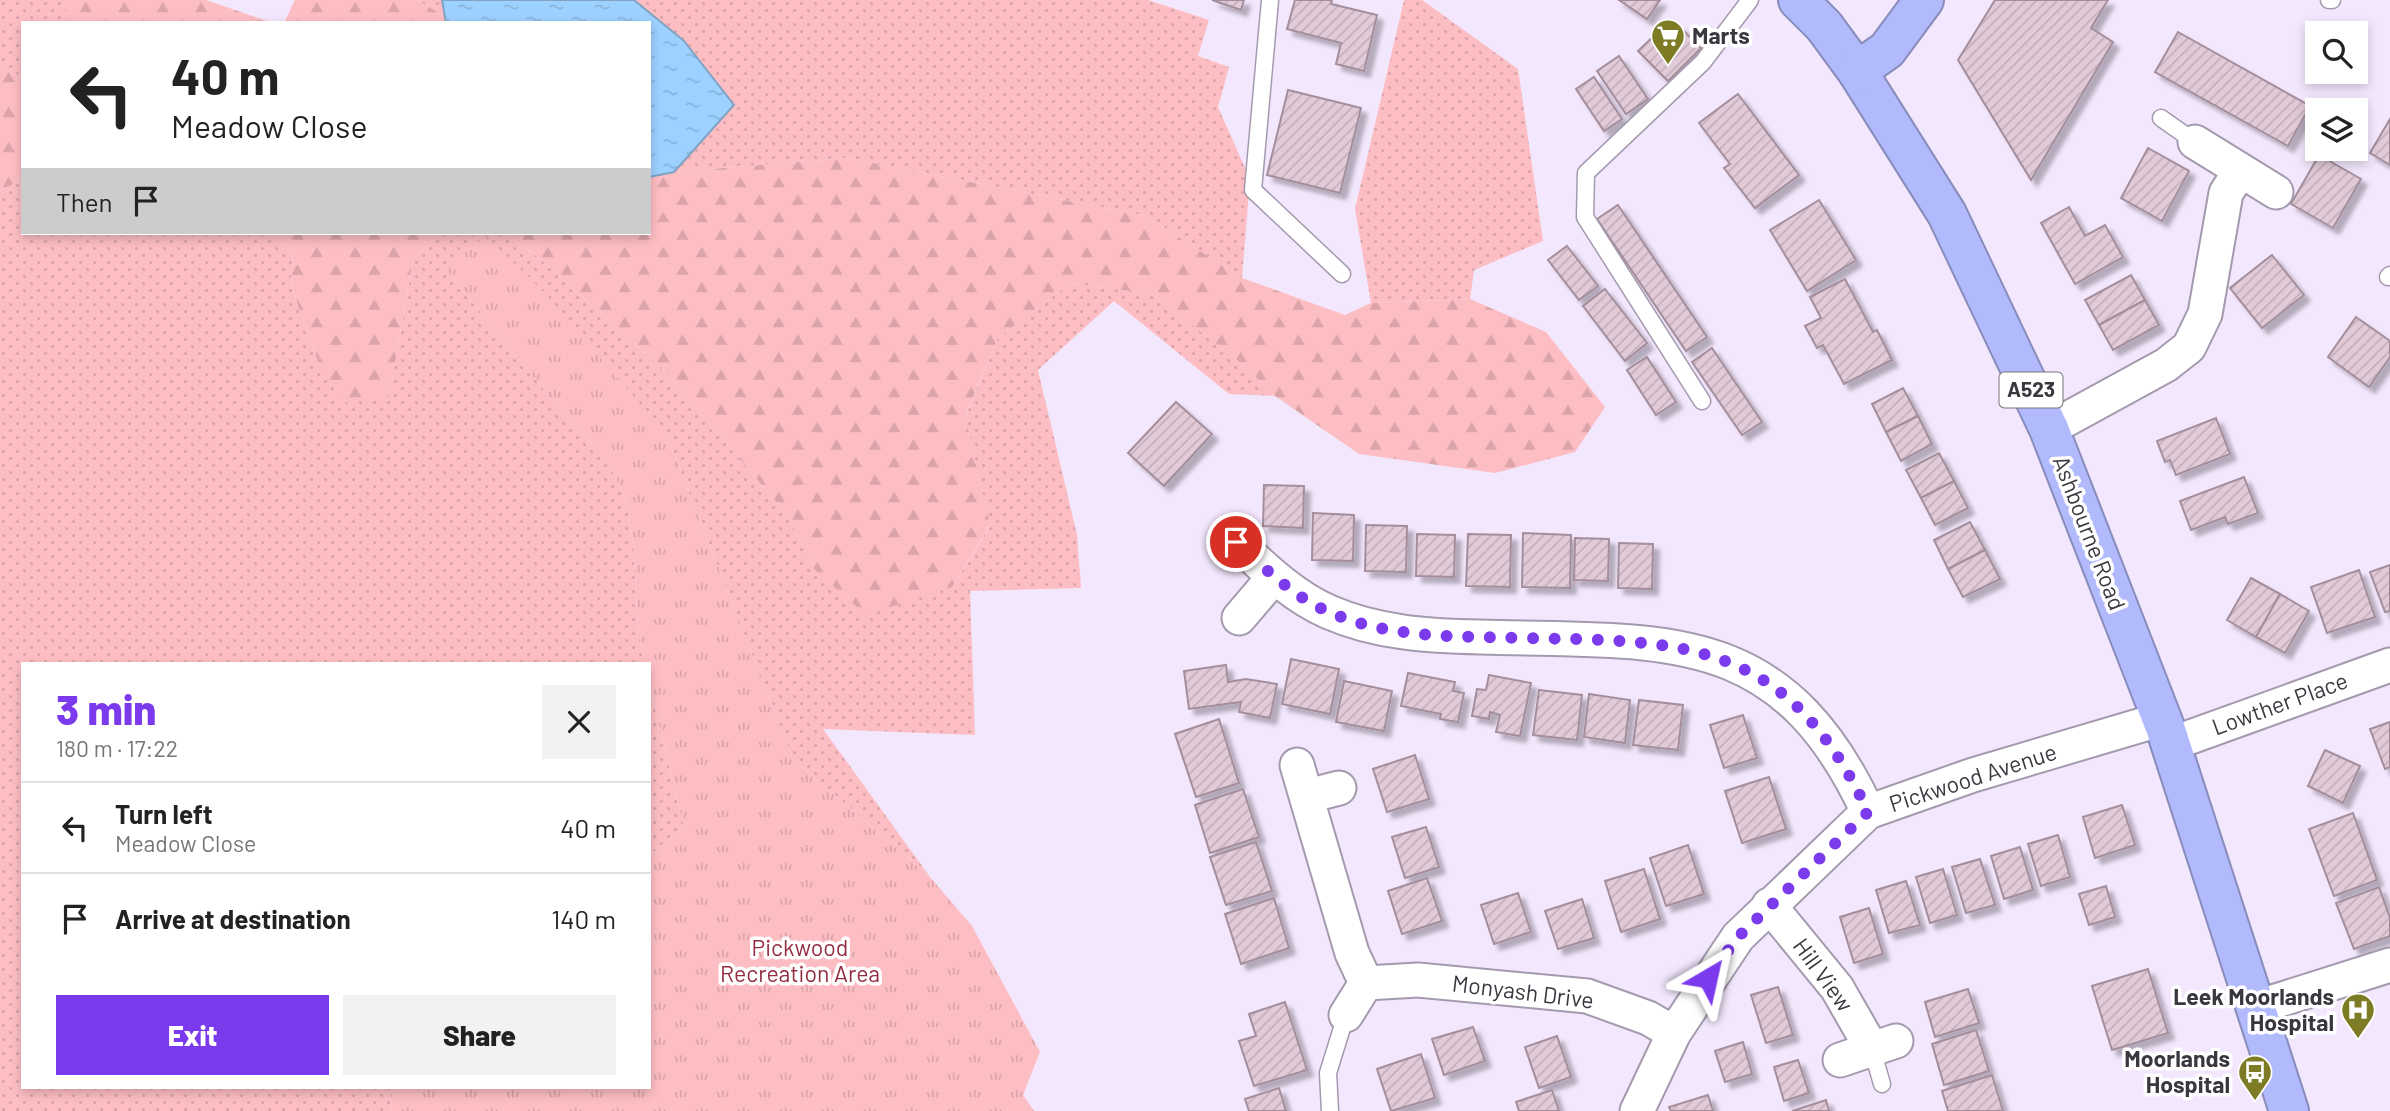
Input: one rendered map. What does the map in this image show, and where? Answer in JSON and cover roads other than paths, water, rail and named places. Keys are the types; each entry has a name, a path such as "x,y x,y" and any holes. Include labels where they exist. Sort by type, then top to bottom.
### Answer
{"highway":[{"name":"Ashbourne Road","path":"1798,0 1824,26 1857,71 1947,214 2049,429 2166,732 2289,1111"},
{"path":"1857,71 1888,50 1924,0"}],"street":[{"path":"2195,142 2276,192"},
{"path":"2049,429 2166,365 2189,347 2205,314 2226,193 2240,171"},
{"path":"1236,542 1274,577 1329,612 1418,636 1647,641 1706,653 1750,671 1802,709 1850,772 1868,812"},
{"path":"1239,618 1274,577"},
{"name":"Lowther Place","path":"2166,732 2390,664"},
{"name":"Pickwood Avenue","path":"1637,1111 1674,1033 1738,937 1868,812 1973,775 2166,732"},
{"path":"1297,765 1323,792 1352,953 1366,983 1346,1015"},
{"name":"Hill View","path":"1769,905 1884,1045"},
{"path":"2257,1007 2390,965"},
{"name":"Monyash Drive","path":"1366,983 1418,980 1587,996 1648,1018 1674,1033"},
{"path":"1840,1060 1884,1045"}],"lane":[{"path":"1270,0 1254,190 1342,274"},
{"path":"1702,401 1585,217 1586,173 1703,62 1750,0"},
{"path":"2161,118 2195,142"},
{"path":"1329,1111 1328,1073 1346,1015"},
{"path":"1882,1084 1884,1045"}],"water":[{"path":"442,0 634,0 684,41 734,105 674,172 651,177 651,21 446,21"}],"place":[{"name":"Marts","path":"1668,66"},
{"name":"Leek Moorlands Hospital","path":"2358,1040"},
{"name":"Moorlands Hospital","path":"2255,1102"}],"park label":[{"name":"Pickwood Recreation Area","path":"800,961"}]}
